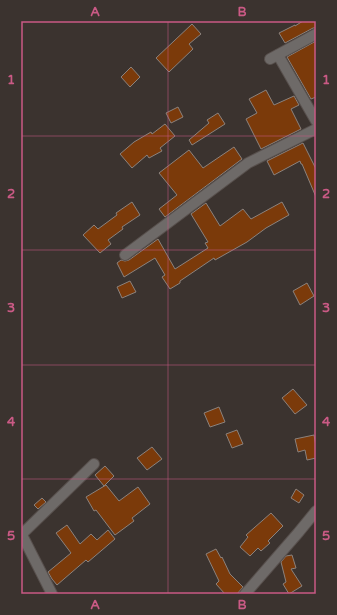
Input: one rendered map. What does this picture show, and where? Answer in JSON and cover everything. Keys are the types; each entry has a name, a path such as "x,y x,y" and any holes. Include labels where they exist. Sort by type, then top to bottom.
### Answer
{"street":[{"path":"316,34 274,57 316,121"},
{"path":"125,255 248,163 316,130"},
{"path":"52,594 21,534 94,464"},
{"path":"246,594 316,511"}],"building":[{"path":"303,21 316,21 316,28 313,28 285,43 279,33"},
{"path":"192,24 201,34 189,44 193,49 169,72 156,58"},
{"path":"316,41 316,97 311,99 287,57"},
{"path":"131,67 140,77 130,87 121,77"},
{"path":"266,90 274,105 294,96 299,105 291,109 301,129 261,149 246,119 257,113 249,99"},
{"path":"178,107 183,117 171,123 166,113"},
{"path":"218,113 225,124 192,145 189,140 209,123 207,120"},
{"path":"165,124 175,136 160,148 162,151 149,158 147,155 132,168 120,154 134,142 151,132 152,134"},
{"path":"303,143 316,169 316,197 300,161 274,175 267,161"},
{"path":"234,147 242,159 165,217 159,209 177,195 159,173 189,150 203,168"},
{"path":"132,202 140,215 122,227 123,229 108,240 111,244 100,253 83,235 94,225 98,229 117,215 116,213"},
{"path":"282,202 289,215 266,228 247,242 215,260 214,258 170,289 162,277 165,275 155,258 124,277 117,263 121,260 129,260 158,239 175,269 208,248 205,243 208,242 191,214 206,203 220,226 243,209 251,219"},
{"path":"130,281 136,292 122,298 117,287"},
{"path":"307,283 314,296 300,305 293,291"},
{"path":"293,389 307,405 295,414 282,398"},
{"path":"219,407 225,422 210,427 204,413"},
{"path":"237,430 243,444 232,448 226,434"},
{"path":"314,435 316,458 307,460 305,450 298,452 295,439"},
{"path":"152,447 162,459 147,470 137,458"},
{"path":"105,466 114,476 104,486 95,475"},
{"path":"106,485 119,501 138,487 150,504 132,518 134,521 115,535 96,510 94,511 86,497"},
{"path":"296,489 304,495 299,503 291,498"},
{"path":"42,498 46,502 38,509 34,505"},
{"path":"271,513 283,526 268,541 270,543 261,551 258,548 250,556 240,547 248,537 246,535"},
{"path":"67,525 80,544 91,534 97,540 108,530 115,539 88,562 86,560 57,585 48,572 71,553 56,533"},
{"path":"216,549 221,558 222,557 230,574 243,587 237,594 225,594 216,584 219,581 206,554"},
{"path":"292,555 296,568 291,569 302,586 289,594 283,584 286,582 281,562 286,556"}]}
